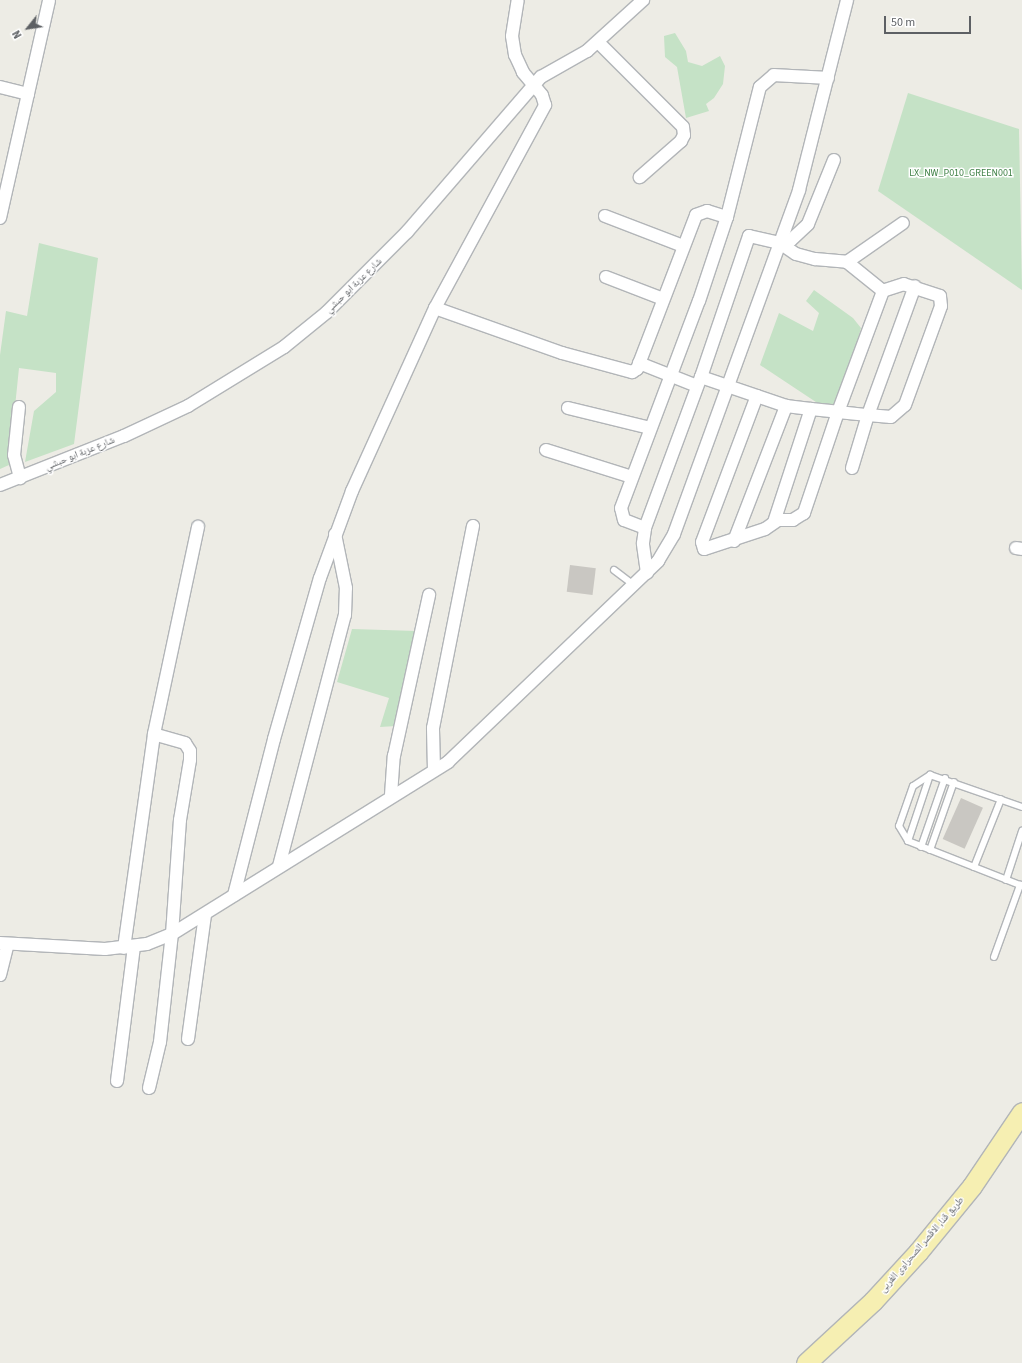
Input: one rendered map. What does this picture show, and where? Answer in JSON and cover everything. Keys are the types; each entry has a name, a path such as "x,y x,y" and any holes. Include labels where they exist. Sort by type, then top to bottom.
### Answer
{"main road":[{"name":"طريق قنا, الاقصر الصحراوى الغربى","path":"806,1363 873,1300 923,1247 972,1186 1022,1112"}],"street":[{"path":"0,218 49,0"},
{"path":"234,895 274,740 335,534 435,308 543,110 544,99 533,85 515,55 512,36 518,0"},
{"name":"شارع عزبة ابو حبشي","path":"0,485 124,436 188,406 284,347 328,312 407,232 533,85 550,71 598,42 643,0"},
{"path":"0,975 4,944 73,950 129,947 172,934 206,915 279,866 391,795 434,770 460,752 647,573 674,534 780,244 805,169 847,0"},
{"path":"598,42 683,127 684,135 681,141 640,176"},
{"path":"645,528 629,524 621,514 632,477 671,376 727,217 760,87 774,76 828,78"},
{"path":"0,88 28,94"},
{"path":"780,244 791,240 808,224 834,160"},
{"path":"435,308 526,341 626,372 637,369 696,215 701,211 727,217"},
{"path":"605,216 683,246"},
{"path":"847,262 903,223"},
{"path":"647,573 642,543 645,528 699,382 749,236 780,244 796,254 815,259 847,262 883,291"},
{"path":"606,277 663,299"},
{"path":"639,363 671,376 728,387 757,396 786,406 838,412 891,417 902,410 943,301 940,296 915,286 893,286 883,291 838,412 804,513 793,520 774,522 765,529 708,549 702,546 757,396"},
{"path":"852,468 868,415 915,286"},
{"path":"734,541 786,406"},
{"path":"19,407 14,456 20,478"},
{"path":"568,408 650,428"},
{"path":"774,522 811,409"},
{"path":"546,450 632,477"},
{"path":"434,770 433,728 474,526"},
{"path":"117,1081 129,947 154,734 198,527"},
{"path":"279,866 345,615 346,588 335,534"},
{"path":"391,795 394,756 429,595"},
{"path":"149,1088 160,1042 172,934 176,848 190,750 185,743 177,738 154,734"},
{"path":"188,1039 206,915"}],"lane":[{"path":"614,570 634,585"},
{"path":"908,842 930,775"},
{"path":"994,957 1021,886 908,842 900,831 900,817 916,783 930,775 945,778 1022,806"},
{"path":"921,847 945,778"},
{"path":"930,850 954,782"},
{"path":"974,868 1001,799"},
{"path":"1006,880 1022,831"}],"green space":[{"path":"675,33 686,51 688,62 702,66 720,56 725,66 723,84 714,98 706,104 709,111 686,118 677,67 665,57 664,36"},
{"name":"LX_NW_P010_GREEN001","path":"908,93 1019,129 1022,290 878,191"},
{"path":"39,243 98,258 74,444 25,462 34,411 56,392 56,373 19,368 9,465 0,469 0,355 6,311 27,316"},
{"path":"814,290 853,318 861,328 837,416 760,365 779,313 813,331 819,313 806,301"},
{"path":"352,629 417,631 396,726 380,727 389,698 337,682"}],"building":[{"path":"570,565 596,568 593,595 567,592"},
{"path":"961,798 983,808 965,849 943,839"}]}
